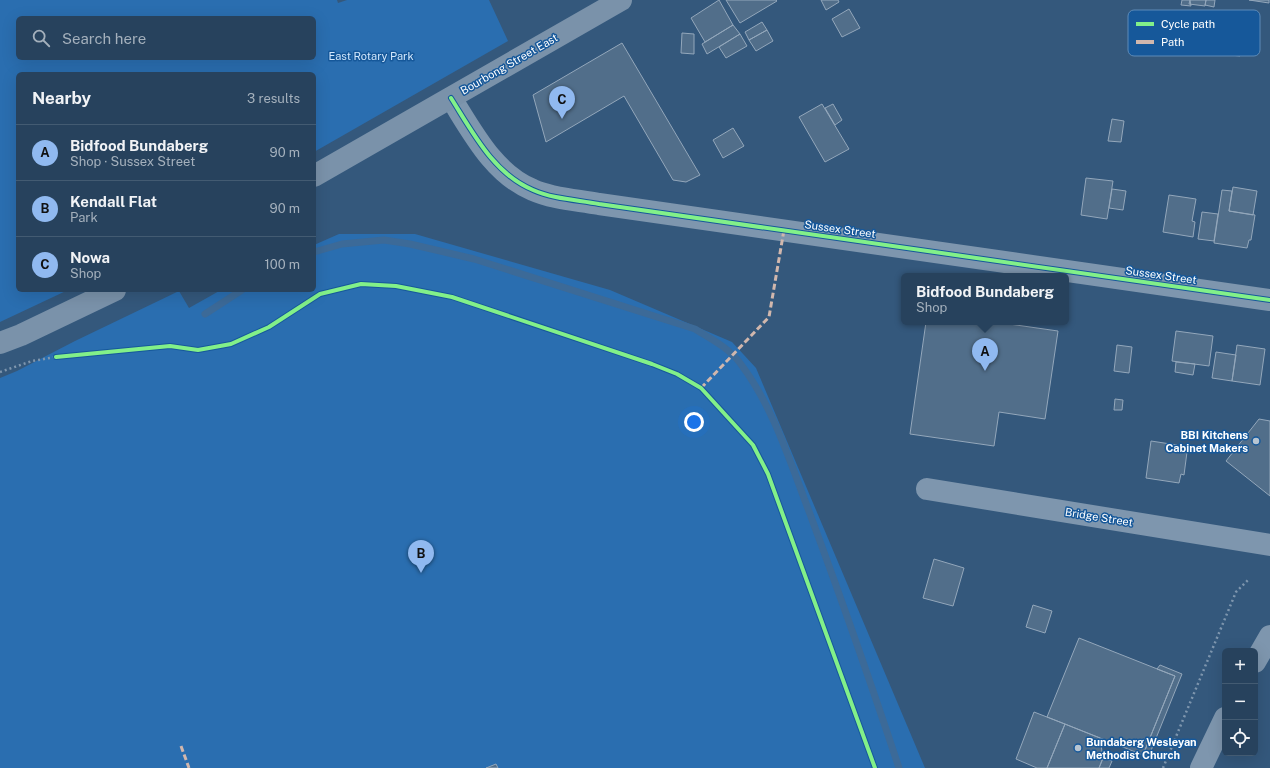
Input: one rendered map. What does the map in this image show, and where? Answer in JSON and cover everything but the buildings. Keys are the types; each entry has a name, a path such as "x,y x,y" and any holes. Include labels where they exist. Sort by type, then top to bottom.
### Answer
{"main road":[{"name":"Bourbong Street East","path":"316,175 621,0"},
{"path":"0,343 21,335 111,292"}],"street":[{"name":"Sussex Street","path":"451,98 486,152 502,171 515,182 534,191 599,204 1270,300"},
{"name":"Bridge Street","path":"927,489 1270,545"},
{"path":"1258,657 1270,636"},
{"path":"1201,768 1224,720"}],"path":[{"path":"0,372 32,362 64,356"},
{"path":"1163,768 1236,592 1249,579"}],"green space":[{"name":"East Rotary Park","path":"0,0 337,0 338,3 347,0 489,0 508,41 316,151 316,72 16,72 16,292 64,292 0,322"},
{"path":"339,234 415,234 610,290 732,342 756,368 925,768 0,768 0,378 177,292 180,292 189,308 217,292 316,292 316,244"}],"waterway":[{"path":"316,251 342,244 384,240 410,244 474,259 695,329 731,353 752,380 772,417 788,455 878,704 899,768"},
{"path":"205,314 239,292"}],"marked path":[{"path":"701,388 769,317 784,230"},
{"path":"181,746 189,768"}],"cycle path":[{"path":"451,98 476,138 507,174 519,183 533,190 549,195 599,204 1270,300"},
{"path":"56,357 170,346 198,350 231,344 269,327 320,294 361,284 396,286 452,297 652,364 677,374 701,388 753,445 768,474 875,768"}],"place":[{"name":"Nowa","path":"562,119"},
{"name":"Bidfood Bundaberg","path":"985,371"},
{"name":"BBI Kitchens Cabinet Makers","path":"1256,441"},
{"name":"Kendall Flat","path":"421,573"},
{"name":"Bundaberg Wesleyan Methodist Church","path":"1078,748"}]}
